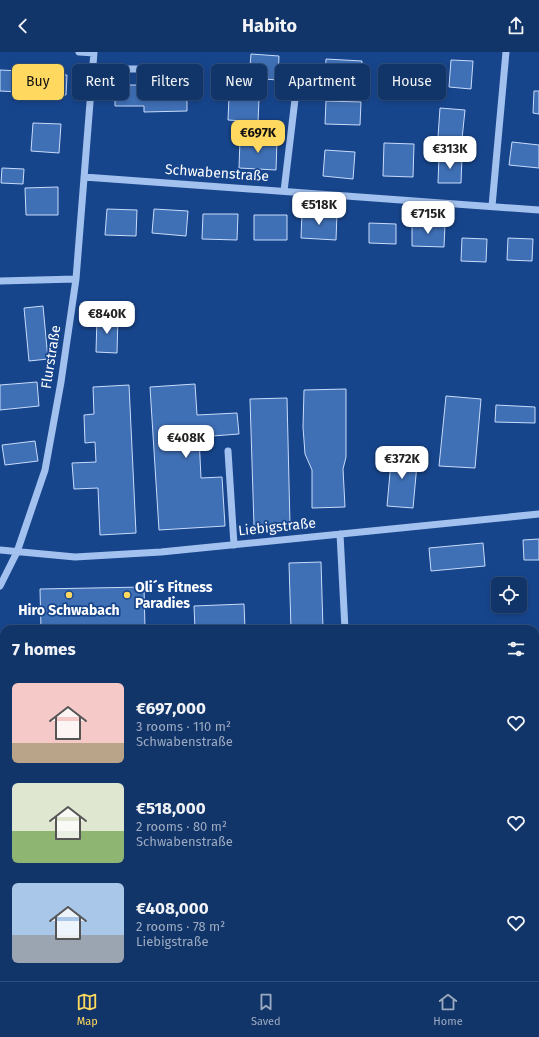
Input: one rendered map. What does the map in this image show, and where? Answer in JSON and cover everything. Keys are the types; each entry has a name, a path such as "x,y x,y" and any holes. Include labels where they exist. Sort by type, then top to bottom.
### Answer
{"street":[{"path":"79,52 94,53"},
{"path":"492,206 506,52"},
{"name":"Flurstraße","path":"93,64 94,53"},
{"name":"Flurstraße","path":"0,586 17,552 44,470 61,382 76,280 90,100"},
{"path":"284,191 295,100"},
{"name":"Schwabenstraße","path":"84,177 539,210"},
{"path":"0,281 76,280"},
{"path":"228,451 234,545"},
{"name":"Liebigstraße","path":"0,550 75,558 161,552 539,514"},
{"path":"340,534 345,625"}],"building":[{"path":"251,54 279,56 279,64 275,64 275,80 267,79 267,64 250,64"},
{"path":"326,59 362,61 362,64 326,64"},
{"path":"451,60 473,61 471,89 449,87"},
{"path":"0,70 12,71 12,92 0,91"},
{"path":"64,75 67,75 66,95 64,95"},
{"path":"129,85 137,85 137,100 187,100 187,111 144,112 144,106 115,106 115,100 129,100"},
{"path":"534,91 539,91 539,114 533,113"},
{"path":"229,100 259,100 258,122 228,120"},
{"path":"326,101 361,102 360,125 325,124"},
{"path":"440,108 465,110 462,139 438,137"},
{"path":"33,123 61,124 59,153 31,151"},
{"path":"240,139 277,141 276,170 239,168"},
{"path":"512,142 539,145 539,168 509,165"},
{"path":"384,143 414,144 413,177 383,176"},
{"path":"325,150 355,152 353,179 323,176"},
{"path":"439,156 462,157 461,183 438,183"},
{"path":"2,168 24,169 23,184 1,183"},
{"path":"58,187 58,215 26,215 25,188"},
{"path":"107,209 137,210 136,236 105,235"},
{"path":"154,209 188,211 186,236 152,233"},
{"path":"302,212 337,214 336,240 301,238"},
{"path":"203,214 238,214 237,240 202,239"},
{"path":"254,215 287,215 287,240 254,240"},
{"path":"369,223 396,224 396,244 369,243"},
{"path":"412,223 445,224 444,247 412,246"},
{"path":"462,238 487,239 486,262 461,261"},
{"path":"508,238 533,239 532,261 507,260"},
{"path":"43,306 48,359 29,361 24,308"},
{"path":"97,317 118,317 117,353 96,352"},
{"path":"37,382 39,406 0,410 0,385"},
{"path":"195,384 197,415 237,413 239,434 199,437 201,478 222,477 225,526 159,530 150,387"},
{"path":"129,385 136,533 100,535 98,488 74,489 72,463 96,462 95,442 85,443 84,415 94,414 93,387"},
{"path":"346,389 346,457 343,469 345,507 312,508 312,470 305,454 303,427 304,390"},
{"path":"446,396 481,399 475,468 439,466"},
{"path":"287,398 290,525 254,526 250,399"},
{"path":"496,405 535,407 535,423 495,422"},
{"path":"35,441 38,461 5,465 2,445"},
{"path":"392,451 418,453 413,508 387,506"},
{"path":"539,539 539,560 524,560 523,540"},
{"path":"483,543 485,566 431,571 429,548"},
{"path":"321,562 323,625 291,625 289,563"},
{"path":"144,587 145,625 41,625 40,589"},
{"path":"244,604 245,625 195,625 194,606"}],"place":[{"name":"Hiro Schwabach","path":"69,595"},
{"name":"Oli´s Fitness Paradies","path":"127,595"}]}
